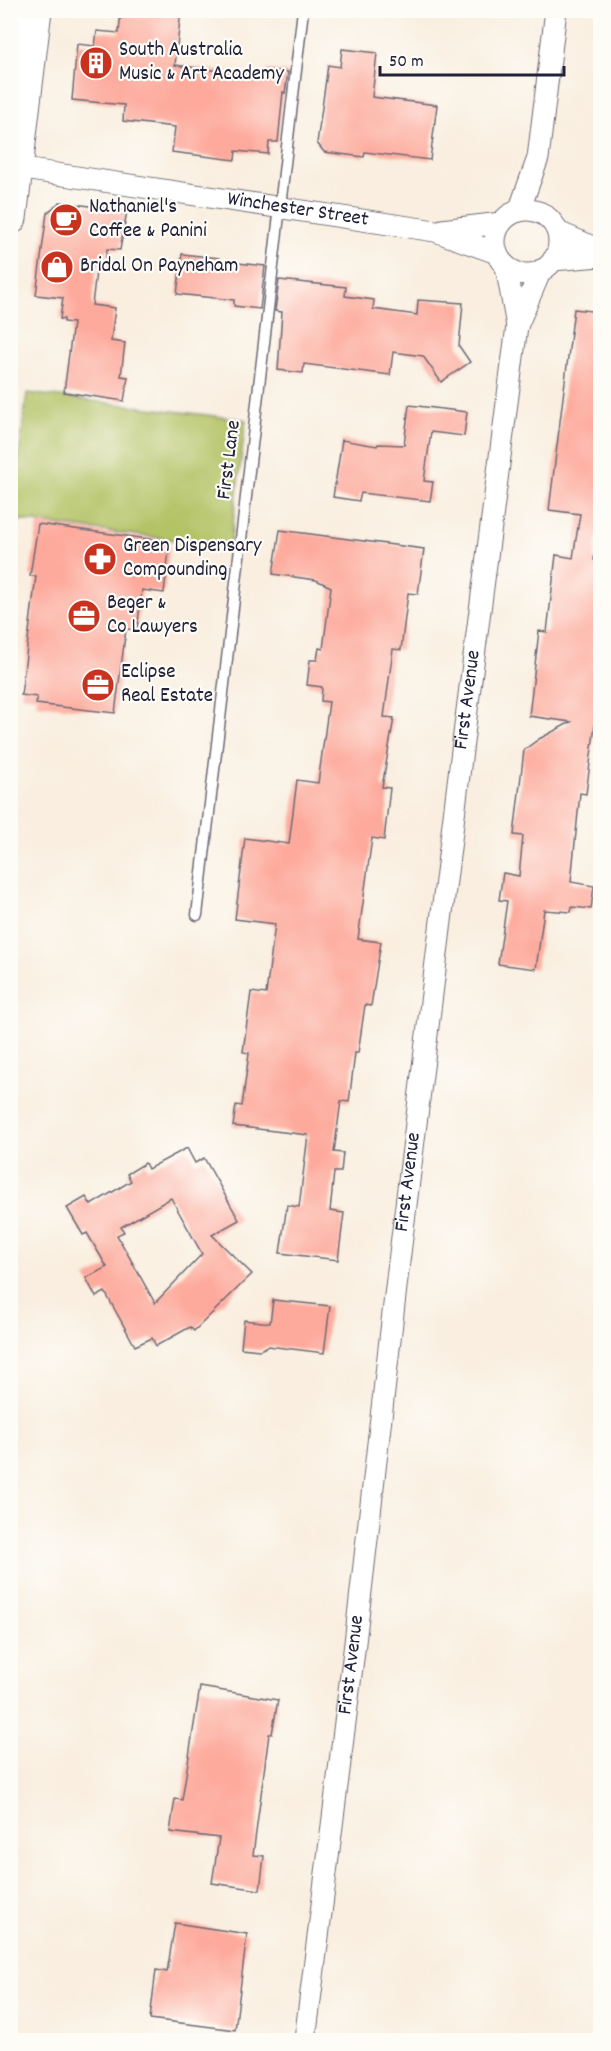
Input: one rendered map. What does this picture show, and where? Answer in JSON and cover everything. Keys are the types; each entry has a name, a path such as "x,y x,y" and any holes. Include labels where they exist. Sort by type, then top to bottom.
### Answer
{"main road":[{"path":"10,218 17,168 26,15"}],"street":[{"path":"519,211 538,158 556,10"},
{"path":"538,158 558,251 547,265"},
{"name":"Winchester Street","path":"17,168 435,231 501,260"},
{"path":"600,250 551,223 537,211 519,211 509,215 496,232 495,243 501,260 517,273 530,274 547,265 600,256"},
{"name":"Winchester Street","path":"435,231 501,223"},
{"name":"First Avenue","path":"501,260 517,326"},
{"name":"First Avenue","path":"305,2040 356,1643 398,1270 466,718 517,326 547,265"}],"lane":[{"name":"First Lane","path":"197,915 303,10"}],"green space":[{"path":"27,393 246,420 230,547 11,519"}],"building":[{"path":"121,10 181,10 175,65 265,77 266,70 288,72 285,93 283,92 278,142 269,142 268,154 236,151 235,160 172,152 175,127 123,121 124,105 72,100 77,44 95,46 97,31 119,33"},
{"path":"342,49 377,53 372,97 437,105 430,160 365,152 364,157 324,152 317,143 328,65 340,67"},
{"path":"60,202 127,211 120,250 107,249 105,263 97,263 92,305 115,308 111,341 125,343 121,376 128,377 124,401 64,392 73,323 60,319 63,298 36,295 47,213"},
{"path":"182,254 265,266 260,309 234,306 234,300 177,294"},
{"path":"279,280 346,287 345,296 374,300 373,309 417,315 418,300 463,303 459,346 470,362 441,382 423,356 393,352 390,375 304,364 303,373 278,370 282,312 275,311"},
{"path":"574,309 600,312 600,401 596,444 600,444 600,516 594,560 600,561 600,726 595,725 586,794 580,793 571,882 594,886 591,909 572,907 571,912 544,910 536,969 498,964 507,901 499,900 503,873 519,876 523,836 514,835 524,750 571,722 529,716 539,631 547,632 556,555 573,558 580,514 549,510"},
{"path":"409,405 467,412 464,436 431,432 424,481 433,482 430,501 361,493 359,501 333,497 342,440 377,446 378,444 404,445"},
{"path":"38,524 170,542 164,593 142,590 137,630 126,629 115,713 36,704 37,697 21,695 36,576 30,576"},
{"path":"280,530 424,549 418,594 408,593 401,650 393,649 384,717 394,718 382,787 390,788 384,840 372,838 358,939 381,942 371,1006 365,1005 358,1053 355,1053 349,1102 341,1101 334,1152 343,1153 341,1172 334,1172 330,1211 344,1213 338,1260 280,1253 287,1205 299,1207 308,1135 233,1126 236,1105 242,1106 249,1053 243,1052 251,992 266,994 275,924 235,919 245,838 289,844 297,780 318,783 329,702 321,701 322,687 307,685 310,660 317,660 319,648 323,649 331,587 316,580 273,574"},
{"path":"187,1148 195,1163 204,1158 239,1220 212,1235 252,1274 194,1331 190,1327 156,1346 152,1338 135,1346 105,1292 96,1297 86,1278 107,1267 87,1233 83,1235 67,1208 86,1197 91,1205 131,1181 127,1174 145,1163 148,1169","holes":["171,1198 202,1254 155,1303 117,1235 124,1232 121,1227"]},
{"path":"273,1300 330,1306 324,1353 268,1346 260,1350 241,1348 244,1320 270,1323"},
{"path":"200,1687 278,1700 272,1734 269,1734 253,1855 264,1856 260,1890 212,1883 219,1838 170,1832 175,1799 182,1800"},
{"path":"175,1923 247,1934 235,2030 150,2019 156,1970 167,1972"}],"place":[{"name":"South Australia Music & Art Academy","path":"96,63"},
{"name":"Nathaniel's Coffee & Panini","path":"66,220"},
{"name":"Bridal On Payneham","path":"57,267"},
{"name":"Green Dispensary Compounding","path":"100,559"},
{"name":"Beger & Co Lawyers","path":"84,616"},
{"name":"Eclipse Real Estate","path":"98,685"}]}
